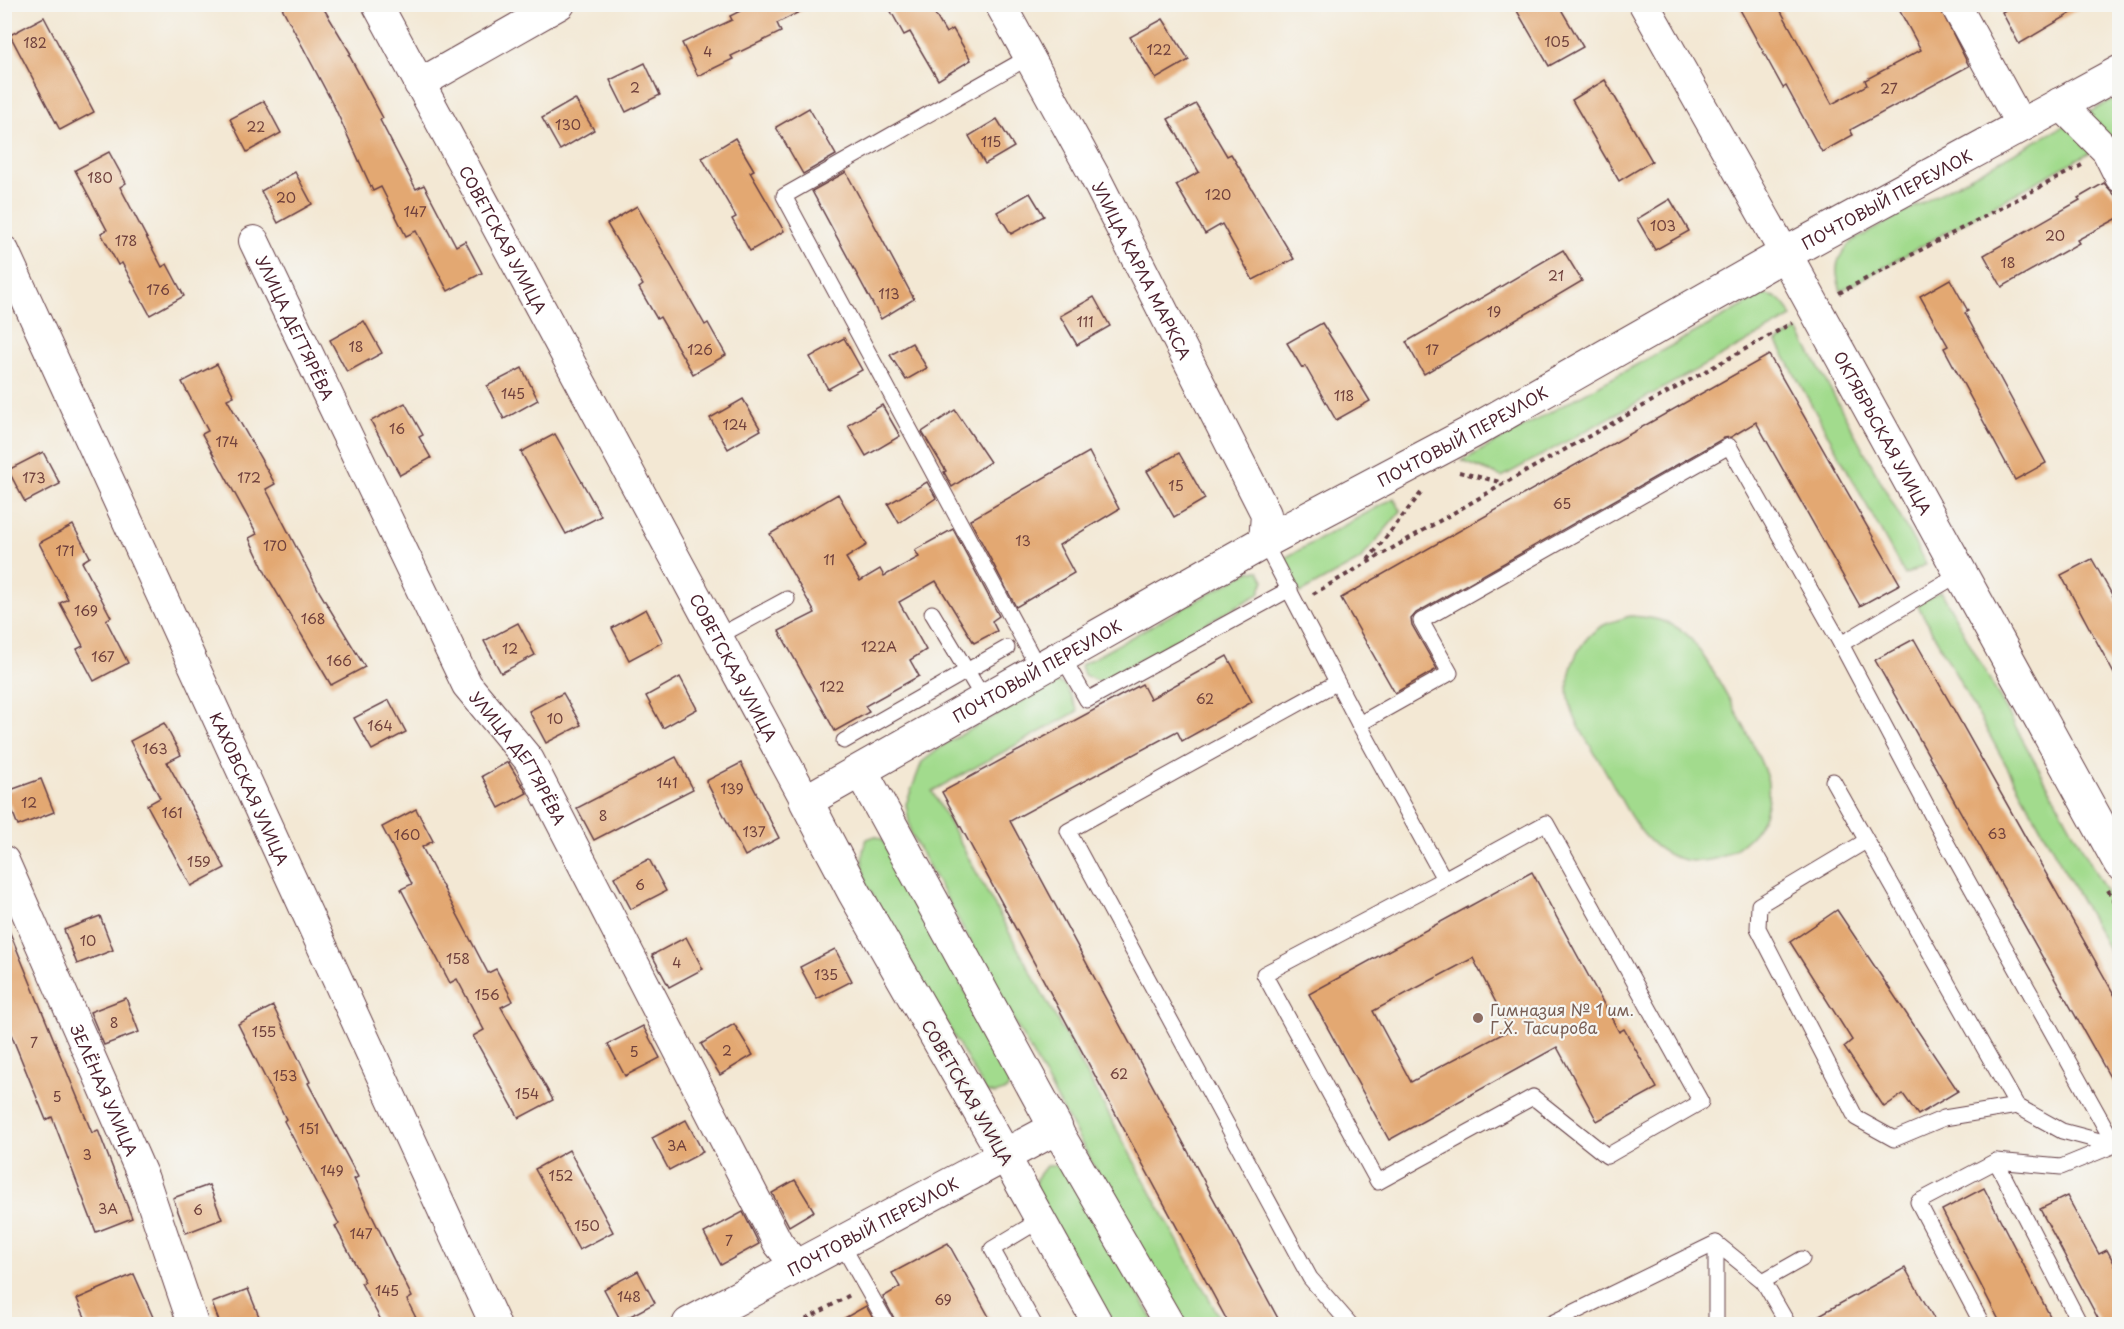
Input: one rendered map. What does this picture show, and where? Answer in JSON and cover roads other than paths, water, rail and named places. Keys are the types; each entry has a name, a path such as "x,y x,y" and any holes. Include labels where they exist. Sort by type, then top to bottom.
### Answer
{"main road":[{"name":"ПОЧТОВЫЙ ПЕРЕУЛОК","path":"806,801 1264,542 1472,432 1785,254 2059,103 2120,72"},
{"name":"ОКТЯБРЬСКАЯ УЛИЦА","path":"1785,254 2120,863"},
{"path":"861,771 1056,1128"},
{"name":"СОВЕТСКАЯ УЛИЦА","path":"806,801 854,892 1005,1156"},
{"name":"ПОЧТОВЫЙ ПЕРЕУЛОК","path":"689,1324 1056,1128"}],"street":[{"name":"СОВЕТСКАЯ УЛИЦА","path":"377,4 418,84 806,801"},
{"path":"418,84 560,4"},
{"name":"УЛИЦА КАРЛА МАРКСА","path":"1000,4 1094,175 1266,514 1264,542"},
{"name":"ОКТЯБРЬСКАЯ УЛИЦА","path":"1644,4 1785,254"},
{"path":"1955,4 2020,125"},
{"path":"2059,103 2114,164"},
{"name":"УЛИЦА ДЕГТЯРЁВА","path":"254,241 467,685 529,760 778,1243 797,1267"},
{"name":"КАХОВСКАЯ УЛИЦА","path":"4,251 495,1324"},
{"name":"ЗЕЛЁНАЯ УЛИЦА","path":"4,861 144,1179 193,1324"},
{"path":"1056,1128 1169,1324"},
{"name":"СОВЕТСКАЯ УЛИЦА","path":"1005,1156 1098,1324"}],"lane":[{"path":"1029,57 784,196 1051,664 1087,700 1290,589"},
{"path":"1359,724 1450,673 1421,621 1728,446 1841,644 1946,842 2117,1145"},
{"path":"1264,542 1336,683 1444,879"},
{"path":"1841,644 1959,574"},
{"path":"717,637 787,599"},
{"path":"932,613 985,701"},
{"path":"844,741 1007,648"},
{"path":"1336,683 1068,831 1310,1278 1350,1324"},
{"path":"1833,781 2017,1106 2062,1131 2117,1145"},
{"path":"1546,824 1701,1102 1607,1156 1533,1097 1378,1182 1264,974 1444,879 1546,824"},
{"path":"1866,841 1759,905 1758,928 1856,1118 1894,1139 1944,1118 2017,1106"},
{"path":"1982,1324 1918,1202 1996,1161 2061,1167 2117,1145"},
{"path":"1996,1161 2080,1324"},
{"path":"1034,1324 992,1249 1040,1221"},
{"path":"841,1243 887,1324"},
{"path":"1716,1243 1763,1281 1788,1324"},
{"path":"1550,1324 1716,1243"},
{"path":"1716,1243 1716,1324"},
{"path":"1763,1281 1802,1259"}],"place":[{"name":"Гимназия № 1 им. Г.Х. Тасирова","path":"1478,1018"}]}
